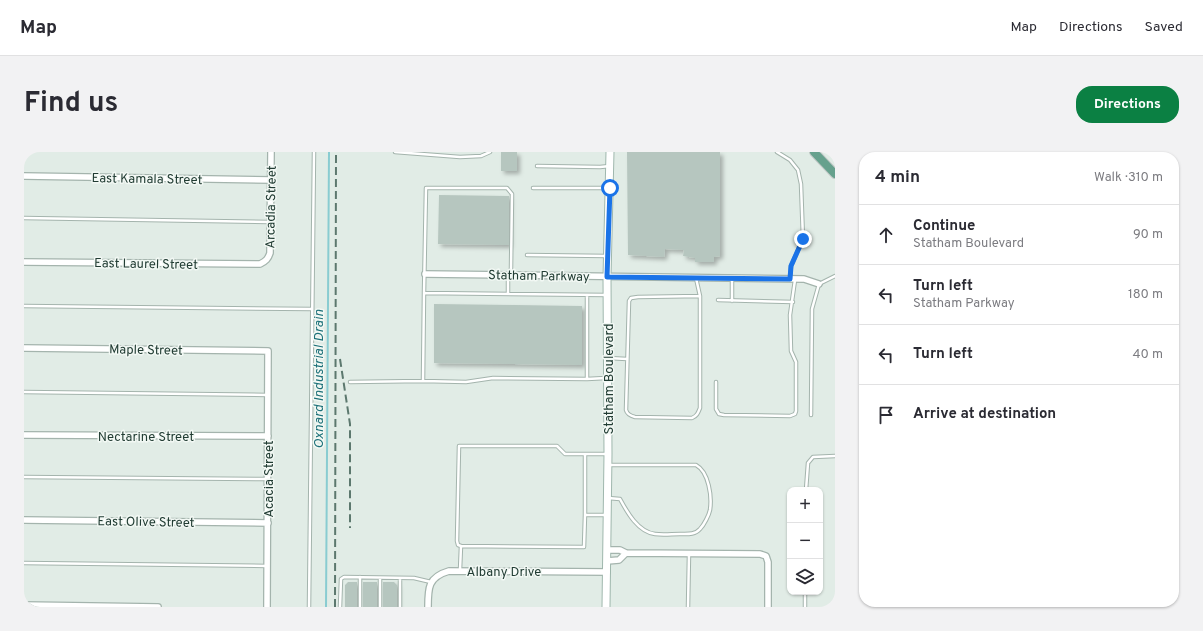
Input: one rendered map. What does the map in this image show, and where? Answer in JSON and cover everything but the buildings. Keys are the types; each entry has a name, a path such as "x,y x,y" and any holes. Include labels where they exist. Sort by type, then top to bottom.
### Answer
{"main road":[{"path":"814,152 835,174"}],"street":[{"name":"Arcadia Street","path":"266,260 270,253 271,152"},
{"name":"Statham Boulevard","path":"606,607 608,515 607,277 610,152"},
{"name":"East Kamala Street","path":"24,176 271,180"},
{"name":"East Laurel Street","path":"24,262 260,264 266,260"},
{"name":"Statham Parkway","path":"425,274 804,279 820,284"},
{"name":"Maple Street","path":"24,348 268,351"},
{"name":"Acacia Street","path":"267,607 268,351"},
{"name":"Nectarine Street","path":"24,435 268,436"},
{"name":"East Olive Street","path":"24,520 268,522"},
{"path":"607,550 626,552 760,554 766,556 768,562 768,607"},
{"path":"607,561 619,560 626,552"},
{"name":"Albany Drive","path":"431,582 440,574 449,571 607,572"},
{"path":"428,607 428,593 431,582"},
{"path":"24,605 158,607"}],"lane":[{"path":"309,607 314,152"},
{"path":"394,152 460,157 481,156 490,152"},
{"path":"716,382 716,410 719,414 790,416 796,411 796,362 791,352 790,315 793,302 793,279 791,266 803,239 801,184 798,170 790,160 777,152"},
{"path":"537,166 610,166"},
{"path":"424,381 426,188 507,188 512,194 511,269 508,294"},
{"path":"533,188 610,188"},
{"path":"24,218 270,222"},
{"path":"527,255 608,256"},
{"path":"811,415 812,309 820,284 835,276"},
{"path":"696,278 700,296 700,408 696,416 692,418 635,417 629,414 626,410 628,304 631,298 700,296"},
{"path":"732,278 732,301"},
{"path":"424,293 608,295"},
{"path":"587,295 587,379"},
{"path":"718,300 793,302"},
{"path":"24,306 312,309"},
{"path":"607,358 627,359"},
{"path":"350,382 466,382 493,378 607,378"},
{"path":"24,392 268,395"},
{"path":"585,454 584,547 458,545 459,446 557,446 565,454 585,454 608,454"},
{"path":"806,487 808,463 813,457 835,456"},
{"path":"608,465 696,465 701,468 705,474 710,498 710,511 700,530 692,534 654,534 645,530 630,517 620,499 608,498"},
{"path":"24,477 268,479"},
{"path":"585,515 608,515"},
{"path":"460,571 461,546"},
{"path":"688,607 689,553"},
{"path":"24,563 268,566"},
{"path":"360,577 360,607"},
{"path":"340,607 342,578 414,578 431,582"},
{"path":"380,578 380,607"},
{"path":"400,578 400,607"},
{"path":"805,595 805,607"}],"waterway":[{"name":"Oxnard Industrial Drain","path":"326,607 329,152"}],"railway":[{"path":"335,607 336,152"},
{"path":"340,359 350,424 350,528"}],"route":[{"path":"610,188 607,277 790,279 791,266 803,239"}]}
